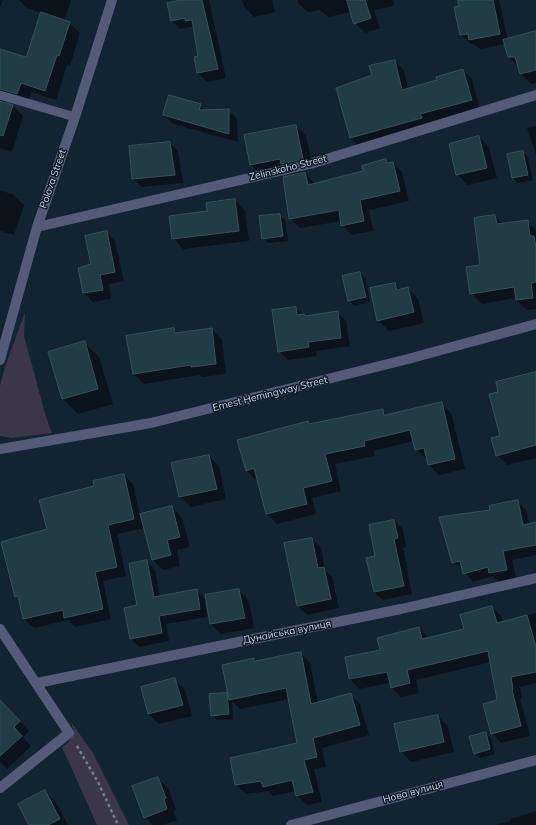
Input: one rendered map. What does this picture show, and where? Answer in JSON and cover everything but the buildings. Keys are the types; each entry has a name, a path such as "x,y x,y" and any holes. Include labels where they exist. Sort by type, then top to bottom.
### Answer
{"street":[{"name":"Polova Street","path":"0,360 37,227 75,117 112,0"},
{"name":"Zelinskoho Street","path":"37,227 310,164 536,95"},
{"name":"Ernest Hemingway Street","path":"0,449 151,423 408,359 536,324"},
{"name":"Дунайська вулиця","path":"37,683 401,609 536,578"},
{"path":"0,628 70,733 0,788"},
{"name":"Нова вулиця","path":"291,825 536,760"}],"lane":[{"path":"0,95 75,117"}],"path":[{"path":"70,733 98,782 118,825"}],"shaded area":[{"path":"25,312 24,336 46,417 52,433 12,438 0,436 0,386 5,367"},
{"path":"71,722 93,753 129,825 97,825 62,747 69,742 74,732"}]}
